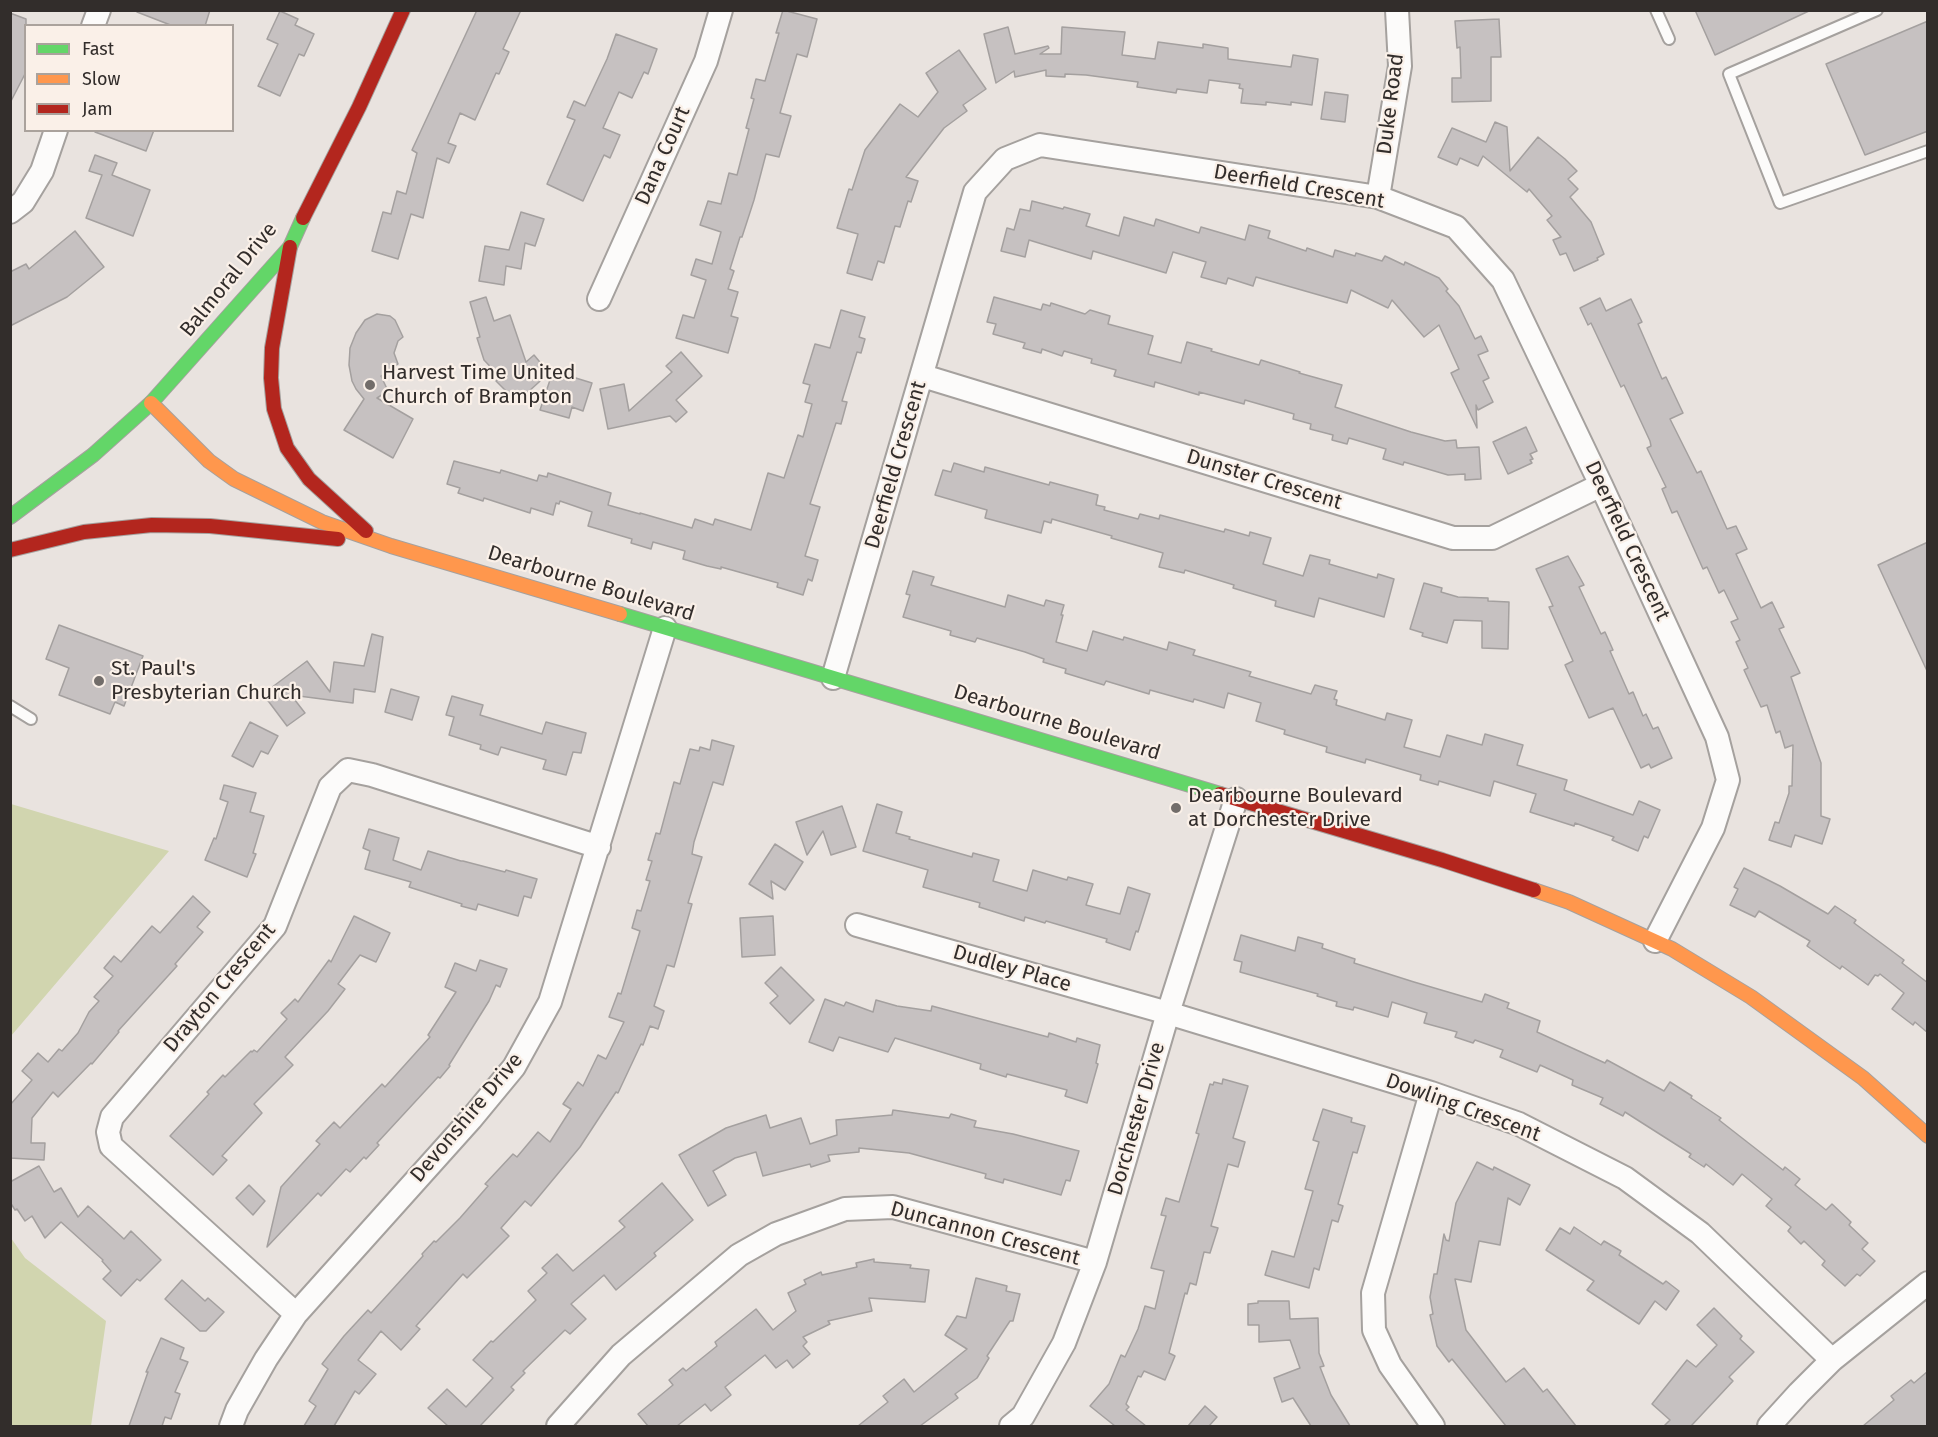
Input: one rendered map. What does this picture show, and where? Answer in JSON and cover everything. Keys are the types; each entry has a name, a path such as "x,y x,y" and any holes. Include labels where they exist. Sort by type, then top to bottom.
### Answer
{"street":[{"name":"Balmoral Drive","path":"10,518 93,455 151,403 290,247 313,195 359,107 403,10"},
{"name":"Dana Court","path":"599,299 706,61 721,10"},
{"name":"Duke Road","path":"1378,197 1400,66 1397,10"},
{"path":"10,212 23,202 42,171 55,132"},
{"name":"Deerfield Crescent","path":"833,678 975,192 1005,159 1040,145 1378,197 1456,227 1503,279 1717,737 1728,780 1713,828 1655,941"},
{"path":"290,247 272,348 271,378 274,409 287,448 309,479 380,543"},
{"name":"Dunster Crescent","path":"922,376 1453,537 1492,538 1601,485"},
{"name":"Dearbourne Boulevard","path":"151,403 208,461 234,478 284,506 380,543 1236,799 1569,902 1655,941 1734,986 1808,1036 1863,1078 1928,1136"},
{"path":"10,550 84,532 152,525 210,526 380,543"},
{"name":"Devonshire Drive","path":"231,1426 254,1379 296,1314 471,1119 514,1067 550,1002 665,628"},
{"name":"Drayton Crescent","path":"296,1314 111,1146 108,1132 112,1117 275,927 330,787 348,770 599,847"},
{"name":"Dorchester Drive","path":"1024,1423 1064,1343 1095,1262 1168,1013 1236,799"},
{"name":"Dudley Place","path":"856,925 1168,1013"},
{"name":"Dowling Crescent","path":"1168,1013 1431,1093 1519,1124 1625,1178 1700,1233 1832,1360"},
{"path":"1431,1093 1373,1293 1374,1330 1390,1365 1433,1426"},
{"name":"Duncannon Crescent","path":"558,1426 621,1355 739,1255 776,1234 845,1209 893,1207 1095,1262"},
{"path":"1769,1426 1832,1360 1928,1283"}],"lane":[{"path":"1656,10 1669,39"},
{"path":"1877,10 1729,74 1780,203 1928,151"},
{"path":"10,706 31,719"}],"green space":[{"path":"10,804 169,851 11,1036"},
{"path":"11,1238 25,1258 106,1321 91,1426 11,1426"}],"building":[{"path":"137,10 210,10 206,24 168,24 137,12"},
{"path":"477,10 521,10 503,49 509,52 499,74 496,73 475,120 460,113 448,143 456,146 449,163 437,158 423,218 411,214 398,259 372,251 383,212 391,214 397,191 406,194 417,153 412,150"},
{"path":"783,10 817,19 807,57 797,54 780,113 791,116 779,157 766,154 754,200 730,269 734,271 728,289 738,292 731,316 738,318 728,353 676,338 683,315 694,318 706,280 691,275 696,259 712,264 721,232 700,225 708,201 721,204 729,173 737,175 749,129 746,128 754,99 751,98 756,79 765,81"},
{"path":"1695,10 1811,10 1715,55"},
{"path":"280,11 298,19 295,25 314,34 304,56 299,54 280,96 258,86 278,44 267,39"},
{"path":"10,13 26,19 26,24 24,24 24,76 10,103"},
{"path":"1499,19 1501,57 1491,57 1491,101 1452,102 1452,78 1461,78 1460,47 1457,48 1455,21"},
{"path":"1928,21 1928,131 1865,155 1826,64"},
{"path":"1008,27 1015,54 1048,46 1049,48 1040,54 1061,54 1062,27 1125,32 1122,55 1155,59 1158,42 1203,48 1203,44 1228,48 1228,59 1291,67 1293,55 1318,59 1312,105 1291,102 1291,105 1266,102 1266,105 1241,103 1243,89 1239,88 1240,84 1209,80 1207,93 1177,89 1176,93 1137,87 1138,82 1086,75 1046,76 1046,70 1015,77 1014,71 996,83 984,34"},
{"path":"616,34 657,49 648,74 644,72 632,98 619,92 603,128 620,135 610,158 604,155 583,201 547,184 575,120 567,117 574,101 585,106"},
{"path":"959,50 986,89 963,105 967,111 944,128 906,177 918,181 911,202 908,201 900,227 895,226 884,263 878,261 872,280 847,273 858,234 837,228 849,189 852,190 865,150 900,104 918,117 938,92 926,73"},
{"path":"1325,92 1348,95 1345,122 1321,119"},
{"path":"1495,122 1507,127 1510,171 1538,137 1577,171 1568,179 1578,189 1570,197 1591,222 1604,254 1597,258 1598,260 1574,271 1566,253 1560,255 1553,240 1561,237 1547,220 1552,216 1529,189 1527,192 1483,156 1478,166 1460,158 1457,165 1438,157 1452,128 1486,142"},
{"path":"95,132 153,132 146,151"},
{"path":"95,155 117,163 112,175 150,190 133,236 86,218 102,175 89,171"},
{"path":"1032,201 1090,214 1086,226 1119,236 1124,217 1154,226 1156,219 1199,233 1201,227 1245,240 1249,225 1270,231 1268,238 1306,251 1307,248 1333,257 1335,250 1355,256 1356,253 1382,261 1385,256 1404,265 1405,262 1439,278 1448,289 1446,291 1459,306 1475,339 1481,336 1488,351 1478,355 1489,378 1483,381 1493,402 1478,410 1476,405 1477,428 1451,373 1459,369 1439,325 1424,337 1392,300 1388,308 1351,290 1347,303 1256,277 1253,286 1228,278 1226,284 1201,277 1206,262 1173,252 1166,273 1093,251 1091,259 1029,240 1025,257 1001,251 1007,228 1014,230 1020,209 1030,211"},
{"path":"521,212 544,219 535,246 525,243 521,269 506,266 504,285 479,281 485,246 509,250"},
{"path":"75,231 104,267 67,297 10,326 10,272 26,264 29,269"},
{"path":"486,297 494,321 510,315 526,362 534,355 549,373 517,402 496,381 500,377 484,360 477,338 480,337 470,302"},
{"path":"994,297 1041,310 1043,304 1050,306 1051,303 1085,314 1090,310 1110,316 1108,324 1153,336 1148,354 1181,363 1187,342 1259,365 1261,360 1342,385 1335,407 1411,432 1445,441 1456,440 1457,448 1479,447 1481,479 1465,480 1465,474 1448,475 1404,462 1403,465 1383,459 1386,449 1349,438 1347,444 1332,440 1333,435 1310,429 1311,424 1293,419 1294,414 1245,400 1244,404 1199,392 1199,395 1155,382 1154,387 1114,376 1116,370 1091,363 1092,359 1064,351 1062,356 1042,349 1041,353 1023,348 1025,343 993,334 996,324 987,322"},
{"path":"1600,298 1606,311 1631,299 1642,322 1638,324 1662,379 1666,377 1683,413 1670,419 1697,473 1701,471 1727,529 1736,526 1747,549 1736,554 1761,608 1772,602 1784,627 1779,629 1800,673 1791,677 1821,763 1821,816 1830,819 1822,844 1795,835 1791,847 1769,840 1775,822 1779,823 1789,793 1789,786 1792,786 1793,745 1785,748 1780,731 1776,733 1767,705 1761,707 1744,670 1748,668 1736,642 1740,640 1731,622 1738,619 1724,590 1719,593 1707,567 1703,569 1677,511 1672,513 1662,489 1666,487 1647,448 1651,446 1650,441 1624,385 1621,387 1591,323 1588,325 1580,308"},
{"path":"841,310 865,317 859,337 865,339 861,353 857,352 842,401 847,402 841,424 836,423 810,504 820,507 805,556 818,560 812,581 808,579 803,595 777,587 778,583 683,559 685,551 653,542 651,549 631,543 632,539 588,526 592,512 560,501 559,504 556,503 553,515 531,508 530,513 484,498 483,501 458,493 460,488 447,484 454,461 500,473 501,470 537,481 539,475 547,477 548,473 611,493 608,505 640,514 692,528 695,519 713,525 715,519 751,530 768,473 784,478 798,435 803,437 812,404 805,402 810,385 803,383 815,344 830,348"},
{"name":"Harvest Time United Church of Brampton","path":"377,314 390,316 395,320 403,337 398,341 394,353 398,364 381,376 388,391 377,398 413,419 393,458 344,430 364,399 352,381 349,365 350,348 365,320"},
{"path":"681,352 702,376 676,400 687,412 676,422 670,416 608,429 600,389 624,384 629,411 672,372 666,366"},
{"path":"553,371 592,383 583,411 572,407 569,418 540,410"},
{"path":"1526,427 1537,451 1530,454 1533,459 1530,460 1532,463 1508,474 1493,442"},
{"path":"954,463 984,472 985,467 1049,485 1050,482 1098,495 1096,505 1105,507 1104,510 1138,519 1140,514 1159,519 1160,515 1224,532 1225,529 1249,536 1250,532 1271,538 1263,564 1303,576 1310,555 1330,560 1329,564 1377,578 1378,574 1394,579 1384,617 1319,598 1314,617 1275,606 1276,601 1233,588 1234,585 1185,570 1184,573 1159,567 1163,553 1111,538 1112,536 1052,519 1051,523 1044,521 1041,533 985,518 987,510 935,495 943,470 951,472"},
{"path":"1928,542 1928,673 1878,565"},
{"path":"1568,556 1584,585 1579,587 1601,634 1605,632 1613,650 1610,651 1629,694 1633,692 1643,716 1646,714 1653,729 1658,727 1672,758 1651,768 1649,764 1641,768 1613,708 1589,718 1565,665 1573,661 1549,607 1553,606 1536,569"},
{"path":"913,571 934,577 931,585 1005,607 1008,595 1044,606 1046,600 1064,605 1056,642 1087,651 1093,631 1123,640 1124,637 1167,650 1169,642 1195,650 1193,655 1251,672 1249,676 1311,694 1315,685 1337,691 1334,699 1337,700 1336,705 1385,720 1387,713 1412,720 1404,747 1440,757 1447,735 1482,745 1485,734 1523,745 1517,765 1567,780 1564,790 1633,815 1639,801 1660,810 1648,838 1644,836 1638,851 1612,840 1614,837 1575,823 1574,826 1530,812 1536,794 1494,781 1490,796 1439,781 1438,785 1420,780 1421,775 1366,759 1365,763 1326,752 1327,747 1284,734 1285,730 1256,721 1261,703 1228,693 1224,708 1150,690 1149,694 1106,681 1104,685 1065,673 1066,669 1043,662 1044,659 1025,652 977,638 975,642 950,635 951,631 903,617 910,595 906,594"},
{"path":"1424,583 1442,588 1441,592 1458,597 1488,598 1488,601 1509,602 1508,649 1482,648 1482,621 1454,620 1447,643 1422,636 1423,633 1410,629"},
{"name":"St. Paul's Presbyterian Church","path":"59,625 143,656 124,706 115,702 110,714 59,695 69,668 46,659"},
{"path":"372,634 383,637 375,692 354,689 353,703 291,695 305,713 287,726 263,694 307,661 330,692 334,662 364,666"},
{"path":"391,689 419,697 412,720 385,712"},
{"path":"452,696 483,705 480,715 542,734 546,722 586,733 581,753 573,752 566,775 543,769 546,760 501,747 498,755 480,749 481,745 449,735 454,717 446,715"},
{"path":"250,722 278,736 268,754 261,751 253,767 232,756"},
{"path":"712,740 734,746 723,785 713,782 694,842 692,854 702,857 688,903 692,904 674,967 667,965 654,1006 664,1011 658,1029 650,1026 643,1045 641,1044 618,1093 616,1092 580,1147 531,1206 525,1201 501,1228 509,1236 467,1278 463,1274 416,1326 420,1329 401,1350 381,1331 358,1360 376,1374 359,1394 355,1391 334,1426 304,1426 316,1406 309,1401 328,1369 322,1364 344,1336 368,1310 371,1313 434,1241 436,1242 460,1218 488,1186 485,1184 513,1154 517,1157 538,1132 550,1142 571,1109 563,1104 578,1082 583,1086 598,1055 606,1059 624,1022 609,1017 618,993 621,994 640,931 632,928 637,910 641,911 650,881 646,880 652,861 648,860 656,833 660,834 674,782 680,784 690,749 699,751 700,747 710,750"},
{"path":"224,785 256,793 250,812 264,816 253,853 256,854 247,877 205,860 214,838 216,839 228,802 220,799"},
{"path":"877,804 902,812 896,833 910,837 909,839 972,857 973,853 999,860 993,881 1027,891 1033,870 1067,880 1068,877 1093,884 1086,905 1120,914 1128,887 1150,894 1130,950 1106,942 1107,939 1046,921 1045,923 1025,917 1024,921 979,907 980,903 923,887 928,870 863,851"},
{"path":"842,806 856,847 831,855 823,831 807,855 796,822"},
{"path":"369,829 399,838 393,860 421,870 428,851 537,879 531,898 524,896 518,916 478,904 476,910 409,887 411,882 365,869 370,851 363,848"},
{"path":"775,844 803,862 785,890 771,881 773,899 749,884"},
{"path":"1744,868 1828,914 1835,906 1856,920 1854,923 1904,960 1902,963 1928,983 1928,1033 1915,1022 1913,1025 1892,1009 1904,993 1880,974 1875,975 1868,985 1842,966 1840,969 1807,946 1810,941 1759,911 1755,917 1730,905 1738,889 1734,887"},
{"path":"193,896 210,912 197,927 203,932 175,964 177,966 118,1031 92,1064 58,1097 53,1092 32,1118 31,1143 45,1143 44,1160 10,1158 10,1105 32,1080 22,1071 38,1053 48,1062 59,1049 62,1051 78,1033 89,1012 99,1001 94,997 113,976 104,968 114,956 121,962 152,926 160,933"},
{"path":"354,916 390,933 376,962 360,955 338,984 345,989 328,1011 285,1057 293,1065 254,1104 262,1113 222,1156 227,1160 213,1175 170,1136 209,1094 207,1092 223,1075 225,1077 251,1051 257,1052 287,1019 281,1013 295,999 298,1002 329,960 331,962"},
{"path":"773,916 775,955 742,957 740,918"},
{"path":"1241,935 1295,951 1298,937 1323,944 1322,948 1355,959 1354,963 1414,982 1482,1002 1485,994 1509,1003 1507,1008 1540,1021 1537,1032 1605,1063 1607,1060 1664,1091 1670,1082 1721,1118 1719,1120 1783,1170 1785,1167 1800,1179 1795,1185 1826,1210 1832,1204 1868,1243 1862,1249 1875,1261 1860,1276 1857,1274 1845,1286 1822,1265 1825,1261 1804,1241 1801,1244 1788,1231 1791,1227 1766,1206 1772,1199 1742,1174 1733,1185 1706,1164 1704,1167 1689,1157 1691,1154 1625,1112 1623,1116 1600,1104 1603,1098 1572,1085 1573,1080 1540,1065 1537,1072 1500,1057 1503,1050 1475,1040 1473,1043 1455,1037 1457,1032 1424,1023 1427,1013 1392,1002 1388,1017 1354,1007 1353,1010 1336,1006 1337,1002 1317,996 1318,994 1240,972 1242,962 1234,960"},
{"path":"480,960 507,969 500,987 496,985 489,1001 450,1066 377,1143 379,1145 366,1159 364,1157 350,1172 346,1169 321,1196 318,1193 267,1247 281,1187 320,1144 316,1141 334,1122 340,1128 382,1084 385,1087 430,1037 428,1035 456,992 445,987 455,963 476,971"},
{"path":"781,967 814,1000 790,1024 770,1003 778,996 765,983"},
{"path":"825,999 844,1006 846,1002 873,1012 876,1000 931,1011 932,1006 1048,1037 1049,1033 1076,1042 1077,1038 1100,1045 1096,1063 1098,1064 1087,1103 1065,1096 1067,1090 1007,1074 1006,1077 980,1069 981,1064 895,1038 888,1052 839,1037 833,1051 809,1042"},
{"path":"1223,1079 1248,1086 1233,1138 1245,1142 1238,1167 1228,1164 1211,1226 1218,1228 1210,1253 1204,1252 1196,1285 1190,1283 1187,1294 1185,1293 1169,1353 1175,1356 1165,1380 1144,1371 1141,1377 1138,1376 1126,1404 1129,1407 1126,1410 1146,1426 1115,1426 1090,1406 1109,1384 1121,1355 1125,1357 1138,1329 1145,1306 1155,1309 1164,1271 1151,1268 1166,1216 1161,1215 1166,1198 1179,1202 1199,1134 1196,1133 1210,1084 1213,1085 1214,1082 1222,1084"},
{"path":"1323,1109 1352,1118 1351,1122 1365,1126 1357,1153 1353,1152 1338,1204 1343,1206 1338,1222 1332,1220 1319,1270 1314,1268 1309,1288 1265,1275 1272,1251 1294,1257 1313,1191 1305,1189 1319,1142 1313,1140"},
{"path":"893,1110 949,1118 951,1114 976,1121 974,1127 1013,1134 1079,1151 1070,1181 1066,1180 1061,1195 1004,1179 1003,1183 985,1178 986,1174 909,1153 859,1148 859,1152 828,1155 830,1161 811,1167 810,1164 763,1176 756,1152 735,1158 713,1171 726,1195 708,1206 679,1155 726,1128 766,1115 770,1128 801,1118 810,1144 837,1135 836,1120 892,1115"},
{"path":"1477,1162 1493,1170 1494,1167 1530,1185 1520,1205 1508,1198 1500,1245 1479,1241 1471,1282 1455,1279 1466,1330 1506,1382 1524,1368 1543,1392 1547,1389 1576,1426 1506,1426 1452,1359 1449,1362 1437,1346 1430,1315 1433,1314 1430,1297 1434,1274 1437,1274 1444,1234 1446,1240 1449,1241 1456,1203"},
{"path":"39,1166 54,1192 61,1188 78,1217 88,1206 124,1239 131,1231 161,1260 140,1281 137,1279 121,1296 103,1279 111,1271 103,1260 61,1222 45,1238 32,1216 25,1221 10,1202 10,1182"},
{"path":"662,1183 693,1220 654,1253 656,1256 616,1290 604,1275 571,1304 586,1319 570,1334 565,1330 523,1371 525,1373 511,1387 514,1390 480,1426 448,1426 428,1408 447,1389 466,1407 493,1378 473,1360 536,1300 528,1291 547,1273 542,1268 557,1254 573,1271 625,1227 619,1221"},
{"path":"249,1185 265,1201 253,1215 236,1198"},
{"path":"1574,1227 1601,1245 1604,1241 1621,1251 1619,1255 1663,1284 1666,1281 1679,1291 1666,1310 1655,1301 1639,1324 1587,1290 1594,1281 1546,1250 1560,1228 1570,1234"},
{"path":"874,1259 874,1262 911,1265 910,1268 929,1270 925,1302 869,1298 872,1311 828,1321 830,1324 803,1337 807,1342 803,1346 810,1354 793,1368 787,1360 776,1368 765,1355 725,1387 731,1395 711,1411 705,1404 677,1426 648,1426 638,1414 673,1385 669,1380 683,1368 686,1371 717,1346 715,1342 756,1309 773,1330 796,1311 788,1293 806,1284 804,1280 821,1272 822,1275 857,1267 856,1263"},
{"path":"976,1278 1007,1286 1006,1291 1020,1294 1013,1321 1010,1321 987,1356 989,1358 977,1378 955,1394 958,1398 920,1426 858,1426 888,1402 883,1396 904,1379 914,1392 967,1349 945,1335 957,1316 966,1318"},
{"path":"182,1280 205,1301 208,1298 224,1312 206,1331 200,1331 165,1299"},
{"path":"1258,1301 1289,1301 1290,1319 1318,1318 1319,1353 1324,1366 1320,1367 1331,1395 1350,1426 1311,1426 1293,1398 1282,1402 1274,1378 1300,1368 1290,1340 1259,1342 1259,1325 1248,1325 1248,1304 1258,1303"},
{"path":"1714,1308 1742,1336 1740,1339 1754,1352 1729,1377 1733,1381 1691,1426 1664,1426 1670,1420 1652,1404 1687,1360 1696,1367 1717,1345 1697,1325"},
{"path":"161,1338 184,1348 180,1359 188,1362 175,1392 180,1394 171,1419 165,1417 162,1426 129,1426 148,1372 146,1372"},
{"path":"1928,1371 1928,1426 1863,1426 1894,1400 1891,1396 1911,1380 1914,1383"},
{"path":"1205,1406 1217,1417 1209,1426 1188,1426"}],"traffic: fast":[{"path":"10,517 93,455 151,403 290,247 303,218"},
{"path":"620,614 1220,794"}],"traffic: slow":[{"path":"151,403 209,461 234,479 322,522 391,546 620,614"},
{"path":"1534,890 1569,902 1672,949 1751,997 1863,1078 1928,1136"}],"traffic: jam":[{"path":"303,218 359,107 403,10"},
{"path":"290,247 272,348 271,378 274,409 287,448 309,479 366,531"},
{"path":"10,550 84,532 152,525 210,526 338,539"},
{"path":"1220,794 1534,890"}],"place":[{"name":"Harvest Time United Church of Brampton","path":"370,385"},
{"name":"St. Paul's Presbyterian Church","path":"99,681"},
{"name":"Dearbourne Boulevard at Dorchester Drive","path":"1176,808"}]}
